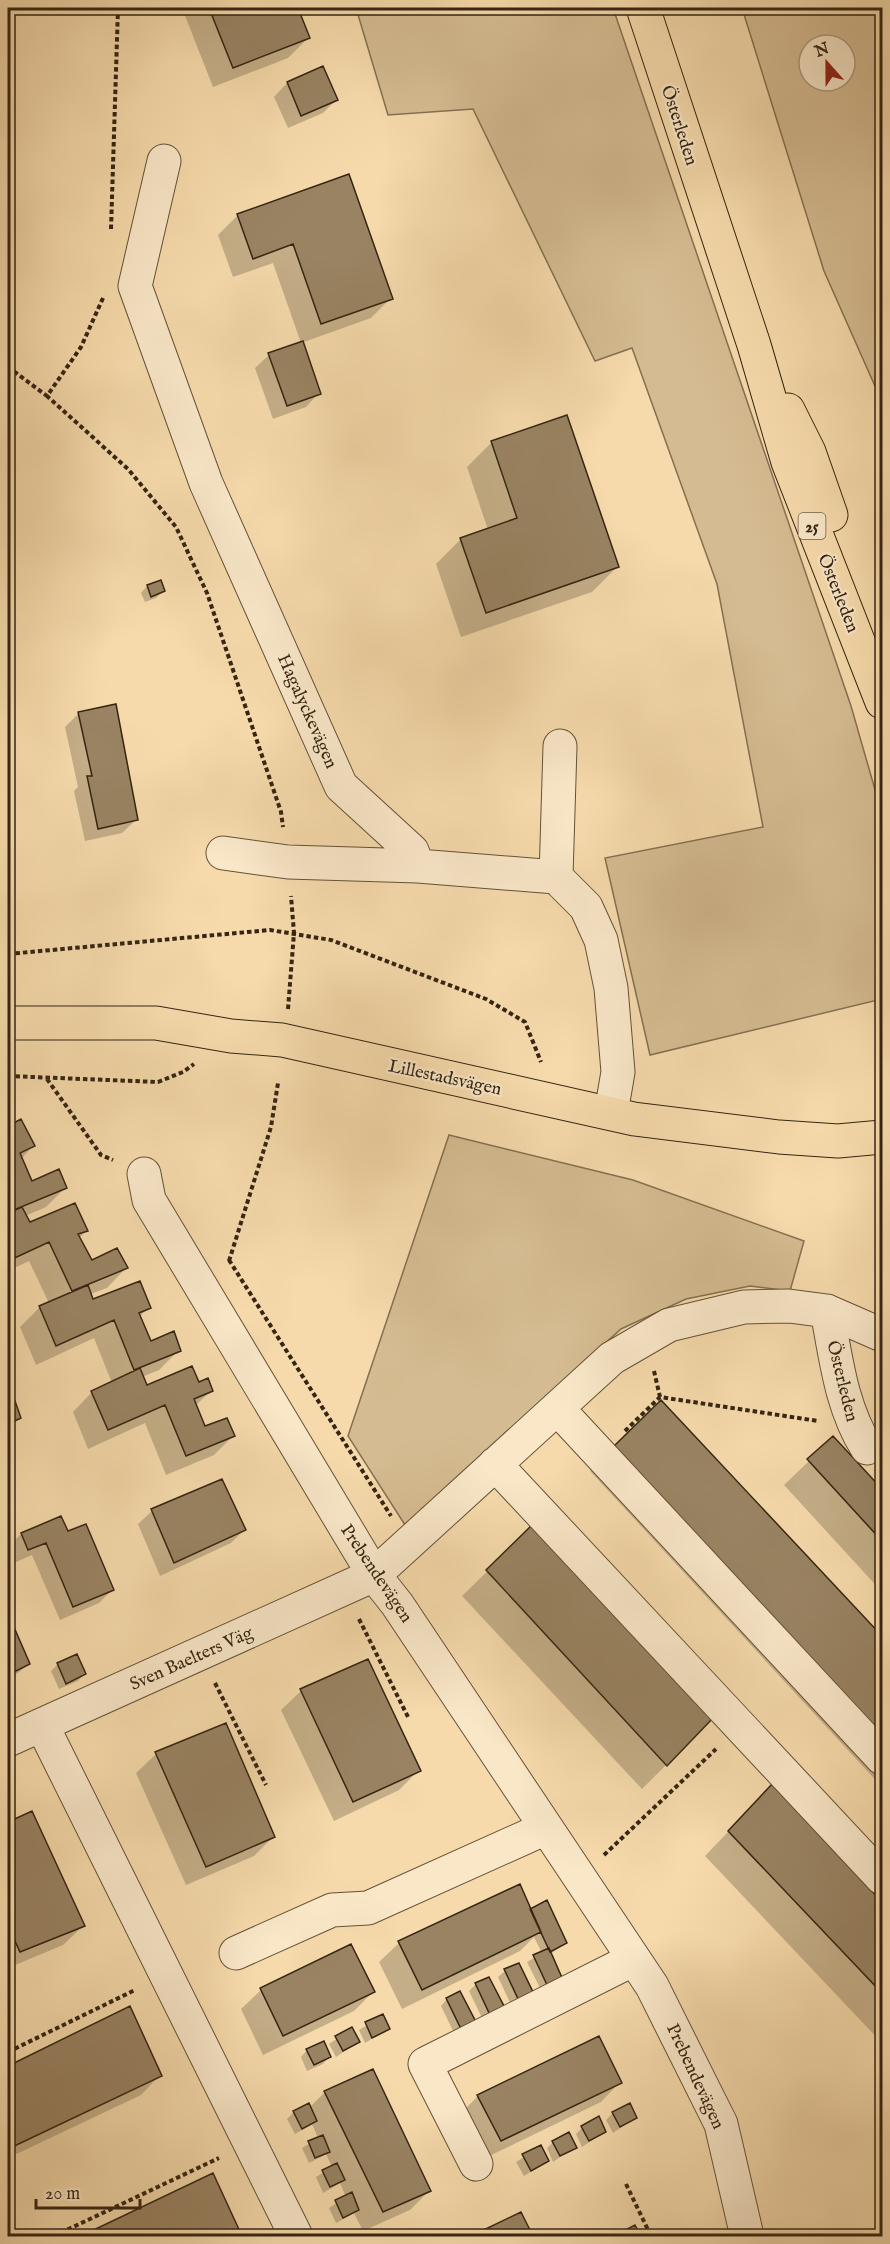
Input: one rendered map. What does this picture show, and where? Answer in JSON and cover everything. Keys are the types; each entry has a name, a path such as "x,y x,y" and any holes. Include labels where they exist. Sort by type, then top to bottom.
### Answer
{"main road":[{"name":"Österleden","path":"643,8 754,345 788,462 882,702"},
{"name":"Österleden","path":"754,345 809,452 882,650"},
{"name":"Lillestadsvägen","path":"8,1023 156,1023 231,1036 282,1040 634,1119 779,1137 838,1141 882,1137"}],"street":[{"name":"Hagalyckevägen","path":"164,161 135,286 138,297 207,483 341,786 412,851 418,866"},
{"path":"556,877 560,746"},
{"path":"223,853 288,862 418,866 556,877 586,907 601,940 612,988 618,1072 611,1113"},
{"name":"Prebendevägen","path":"144,1174 149,1200 374,1575 398,1604 652,1986 722,2124 747,2236"},
{"path":"374,1575 612,1358 669,1325 744,1307 789,1306 827,1311 882,1335"},
{"name":"Österleden","path":"827,1311 846,1404 861,1437"},
{"path":"557,1408 882,1758"},
{"path":"495,1464 882,1878"},
{"name":"Sven Baelters Väg","path":"8,1740 374,1575"},
{"path":"42,1725 296,2236"},
{"path":"236,1953 332,1910 368,1908 546,1827"},
{"path":"476,2164 425,2064 634,1959"}],"path":[{"path":"111,238 118,8"},
{"path":"47,396 81,347 104,291"},
{"path":"8,367 47,396 128,469 176,527 207,593 281,812 294,933 288,1011"},
{"path":"8,954 270,930 331,939 486,999 525,1022 541,1059 546,1099"},
{"path":"8,1076 158,1082 183,1072 231,1036"},
{"path":"47,1078 101,1155 144,1174"},
{"path":"205,1295 222,1283 271,1127 278,1083"},
{"path":"229,1260 409,1544"},
{"path":"601,1454 660,1397 861,1437"},
{"path":"344,1589 409,1719"},
{"path":"200,1653 266,1785"},
{"path":"580,1878 741,1726"},
{"path":"8,2052 166,1975"},
{"path":"54,2236 250,2143"},
{"path":"626,2184 651,2236"}],"shaded area":[{"path":"356,8 613,8 851,706 882,814 882,999 650,1055 605,858 763,827 717,584 632,348 595,361 473,109 388,115"},
{"path":"742,8 882,8 882,402 824,271"},
{"path":"449,1135 633,1180 804,1241 790,1291 750,1286 686,1299 621,1329 405,1525 348,1436"}],"building":[{"path":"209,8 298,8 310,38 233,68"},
{"path":"323,66 338,100 301,116 287,82"},
{"path":"349,174 393,299 321,324 293,244 253,259 237,214"},
{"path":"303,341 321,394 287,406 268,353"},
{"path":"567,415 619,567 486,613 460,538 517,518 491,441"},
{"path":"161,580 165,591 151,597 147,585"},
{"path":"116,704 138,820 98,829 87,776 92,776 78,712"},
{"path":"21,1119 35,1146 20,1153 32,1181 59,1169 67,1188 9,1212 8,1126"},
{"path":"75,1203 88,1231 78,1234 92,1260 117,1248 128,1268 72,1291 49,1242 8,1261 8,1213 22,1207 30,1222"},
{"path":"140,1281 151,1308 139,1313 151,1341 174,1331 181,1351 134,1370 114,1320 56,1346 39,1306 88,1285 93,1299"},
{"path":"192,1366 199,1382 208,1378 213,1391 194,1399 205,1426 227,1418 235,1436 186,1456 165,1405 108,1430 91,1391 140,1368 147,1385"},
{"path":"8,1381 21,1418 8,1424"},
{"path":"661,1400 882,1636 882,1735 614,1446"},
{"path":"833,1436 882,1489 882,1541 807,1459"},
{"path":"222,1479 246,1530 174,1563 151,1509"},
{"path":"61,1516 68,1531 86,1524 114,1590 73,1607 46,1543 28,1550 21,1533"},
{"path":"532,1525 714,1717 667,1766 486,1570"},
{"path":"10,1618 30,1664 8,1675 8,1619"},
{"path":"77,1654 86,1674 66,1684 57,1663"},
{"path":"368,1659 421,1771 353,1802 300,1689"},
{"path":"226,1723 275,1837 206,1867 155,1752"},
{"path":"772,1784 882,1902 882,1993 728,1831"},
{"path":"32,1811 85,1926 20,1952 8,1926 8,1822"},
{"path":"520,1884 541,1932 422,1990 398,1941"},
{"path":"547,1900 567,1943 550,1952 530,1909"},
{"path":"351,1944 375,1992 283,2036 260,1988"},
{"path":"549,1948 563,1980 548,1987 533,1955"},
{"path":"519,1963 534,1994 519,2001 504,1969"},
{"path":"489,1977 505,2008 490,2015 475,1983"},
{"path":"460,1991 476,2022 461,2029 446,1998"},
{"path":"130,2006 162,2076 8,2149 8,2066"},
{"path":"383,2014 390,2029 372,2038 365,2022"},
{"path":"352,2027 360,2042 343,2051 335,2036"},
{"path":"599,2036 622,2083 501,2141 477,2095"},
{"path":"324,2041 331,2057 314,2065 306,2049"},
{"path":"373,2069 431,2191 383,2212 324,2091"},
{"path":"309,2103 317,2121 302,2129 293,2111"},
{"path":"630,2103 637,2118 620,2127 612,2112"},
{"path":"599,2116 606,2132 589,2141 581,2126"},
{"path":"569,2132 577,2148 560,2156 552,2141"},
{"path":"323,2135 330,2152 315,2158 308,2141"},
{"path":"541,2145 549,2161 531,2171 522,2154"},
{"path":"337,2163 345,2180 330,2187 322,2170"},
{"path":"213,2173 242,2236 81,2236"},
{"path":"352,2192 359,2210 343,2218 335,2200"},
{"path":"521,2212 533,2236 471,2236"},
{"path":"635,2225 641,2236 614,2236"}]}
